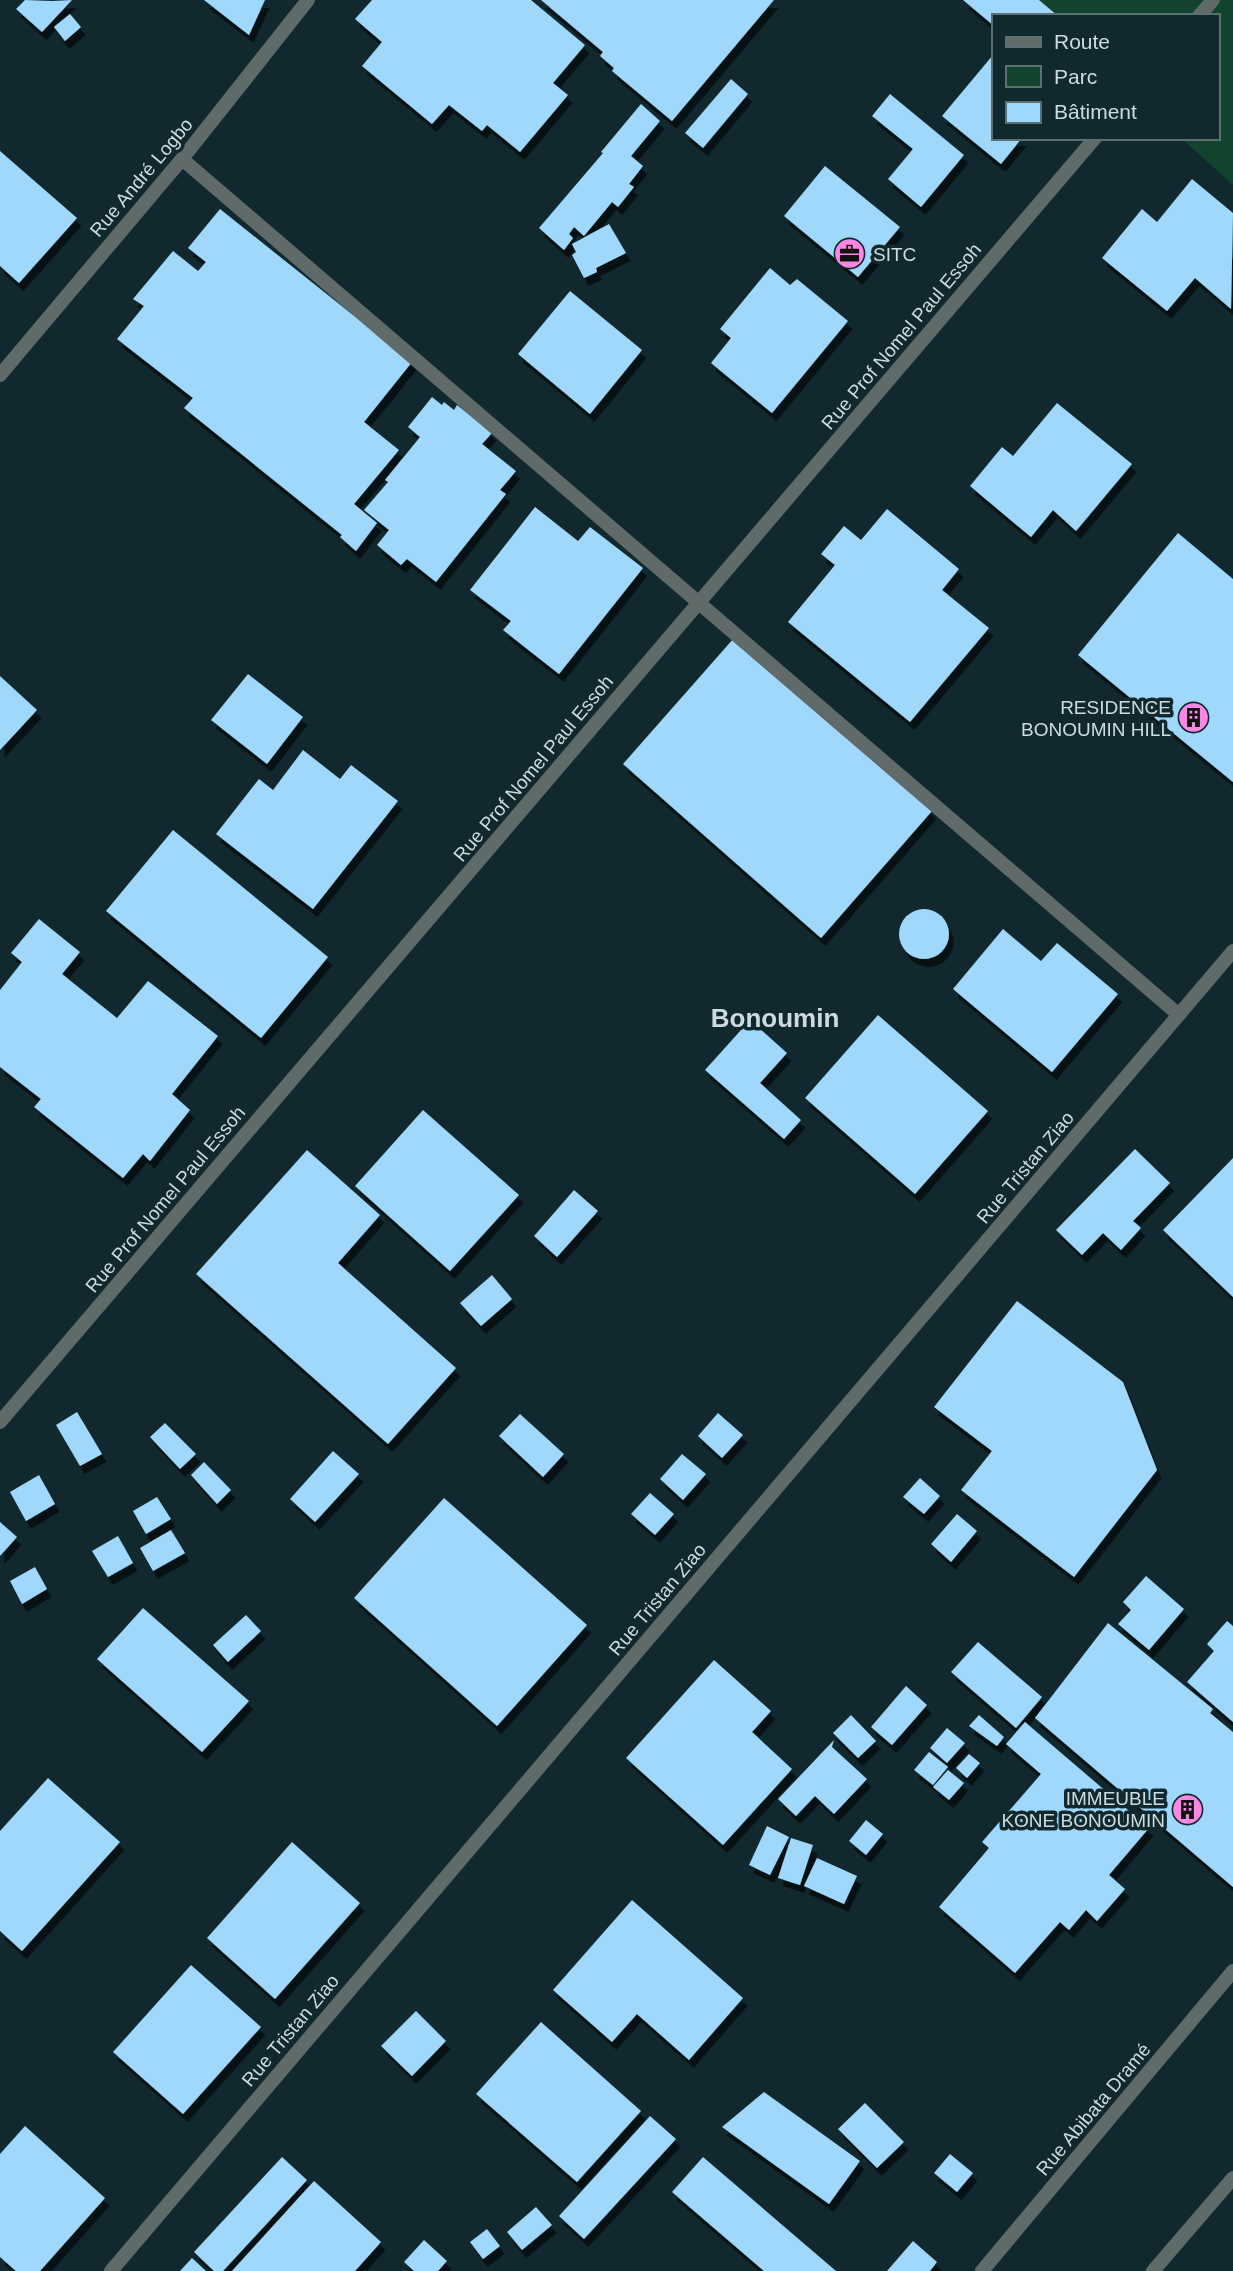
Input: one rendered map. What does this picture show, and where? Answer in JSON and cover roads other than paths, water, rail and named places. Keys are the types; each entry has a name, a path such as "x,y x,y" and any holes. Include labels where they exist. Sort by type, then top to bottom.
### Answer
{"street":[{"name":"Rue André Logbo","path":"0,375 182,159 308,0"},
{"path":"1201,14 1213,0"},
{"name":"Rue Prof Nomel Paul Essoh","path":"0,1422 1093,140"},
{"path":"182,159 1179,1015"},
{"name":"Rue Tristan Ziao","path":"111,2271 1233,951"},
{"name":"Rue Abibata Dramé","path":"982,2271 1233,1971"},
{"path":"1153,2271 1233,2178"}],"place":[{"name":"SITC","path":"850,254"},
{"name":"RESIDENCE BONOUMIN HILL","path":"1194,718"},
{"name":"IMMEUBLE KONE BONOUMIN","path":"1188,1809"}],"district":[{"name":"Bonoumin","path":"775,1018"}]}
